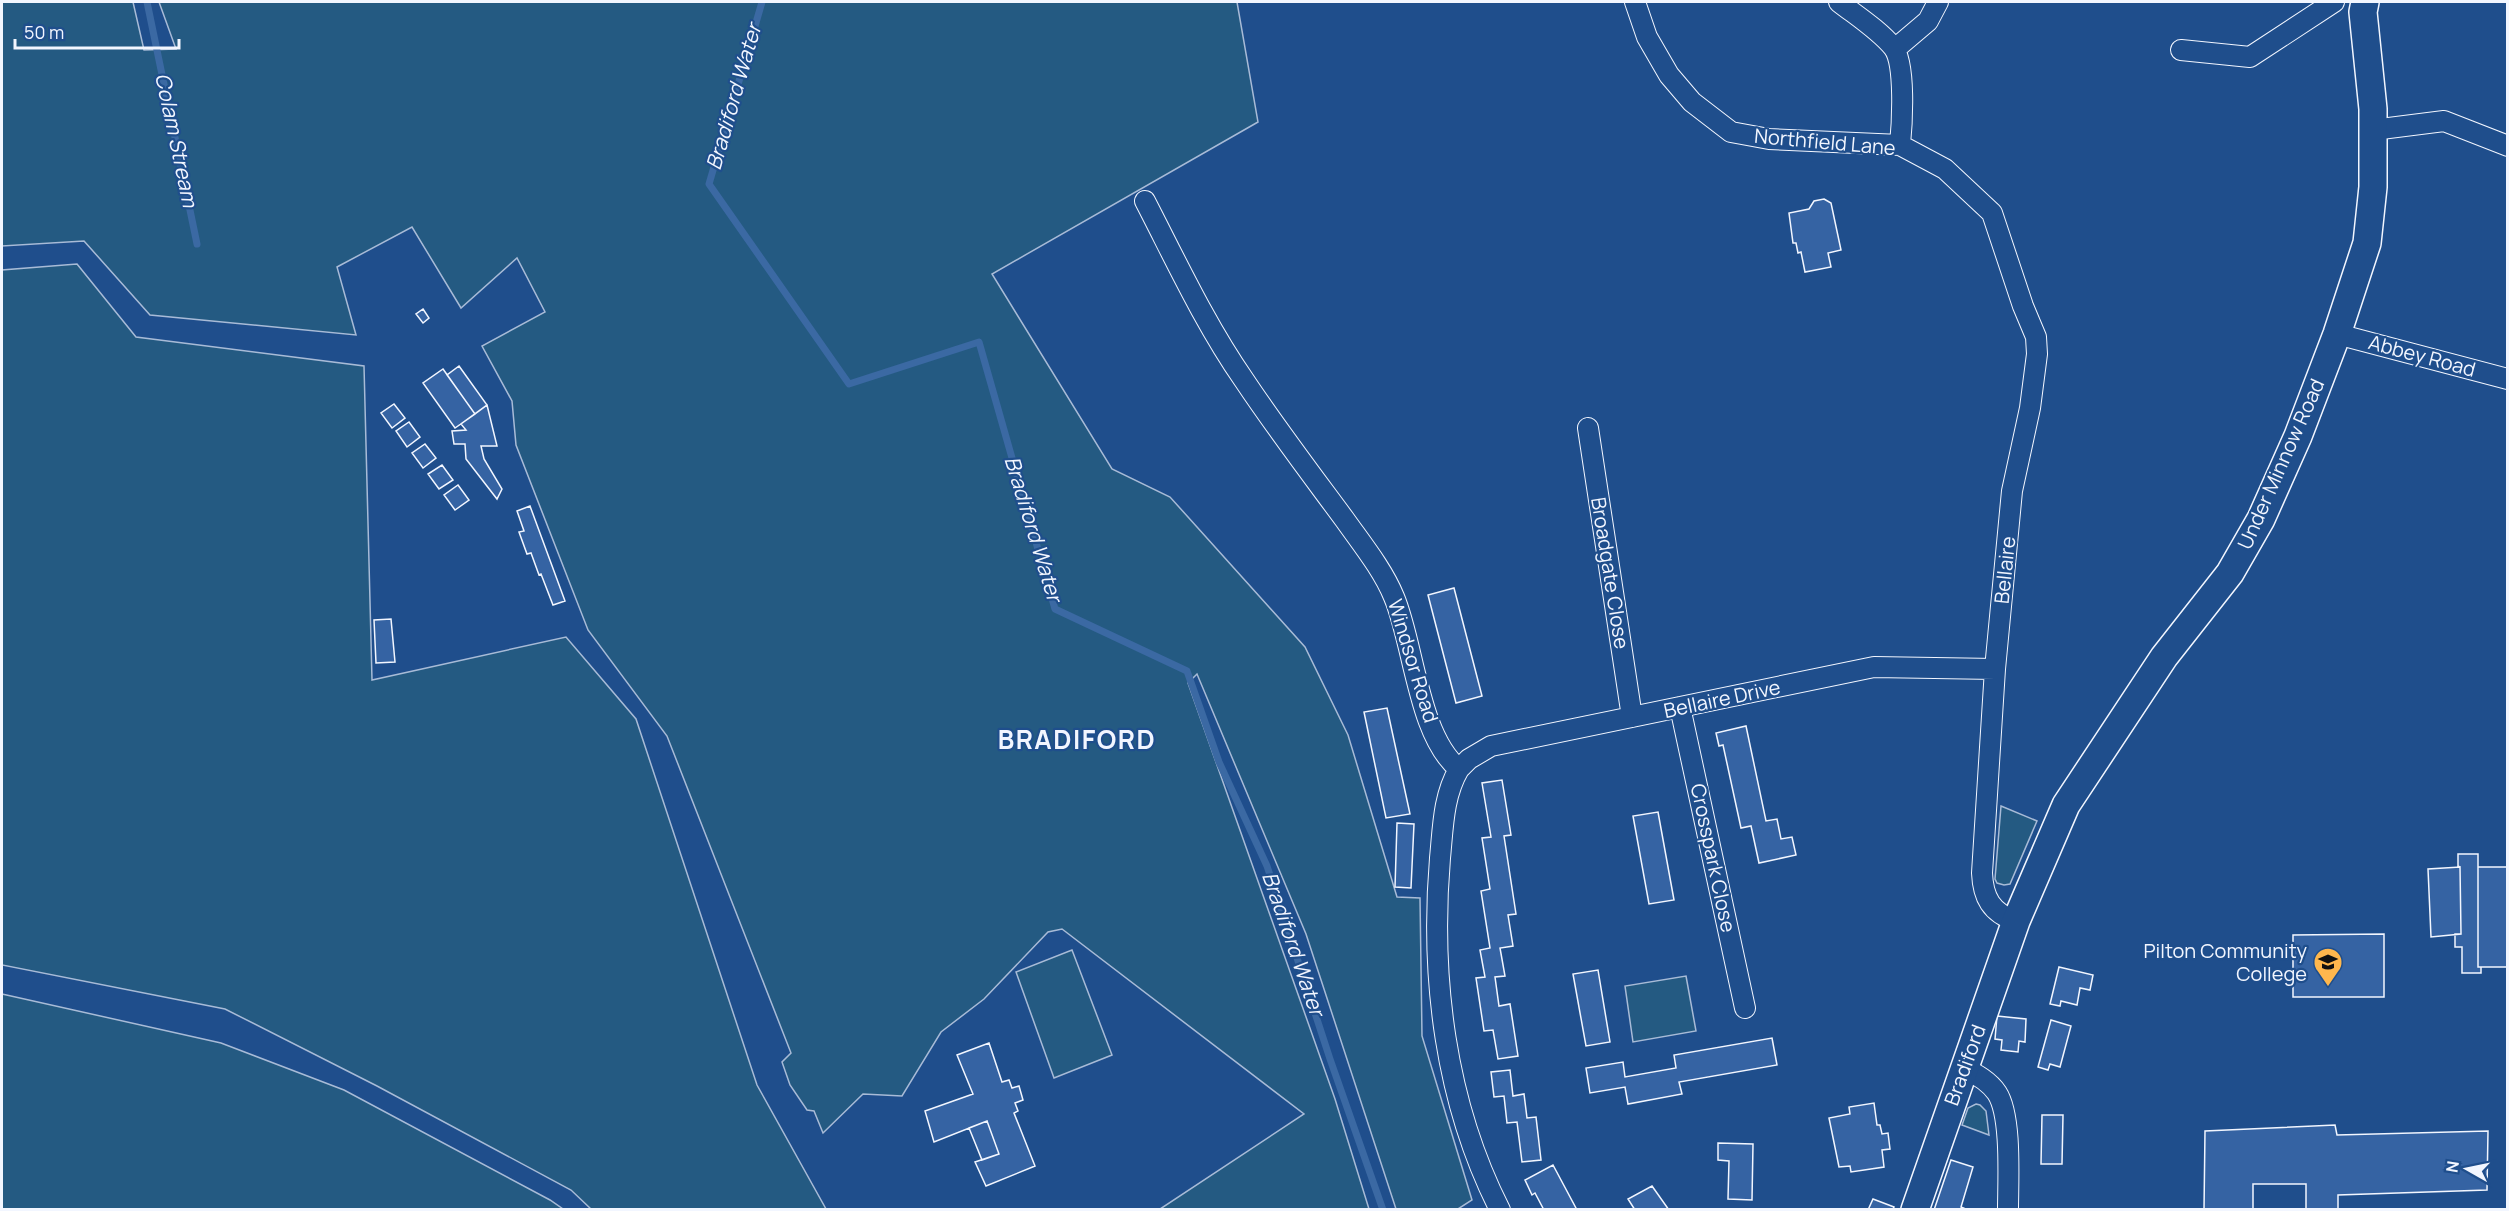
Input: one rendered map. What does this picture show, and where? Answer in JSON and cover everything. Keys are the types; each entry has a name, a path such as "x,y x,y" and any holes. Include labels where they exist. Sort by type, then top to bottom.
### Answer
{"street":[{"name":"Northfield Lane","path":"1635,2 1647,37 1669,75 1692,102 1731,132 1769,139 1900,145 1945,169 1992,213"},
{"path":"1839,2 1896,49 1902,100 1900,145"},
{"path":"1896,49 1928,21 1938,2"},
{"path":"2181,50 2250,57 2334,2"},
{"name":"Under Minnow Road","path":"2016,921 2067,805 2164,657 2230,573 2261,519 2298,436 2337,334 2367,243 2373,187 2373,130 2363,12 2365,2"},
{"path":"2373,130 2444,121 2508,146"},
{"name":"Windsor Road","path":"1145,201 1194,296 1242,378 1388,585 1400,617 1428,720 1439,742 1459,769"},
{"name":"Bellaire","path":"1992,213 2023,306 2036,337 2037,354 2030,408 2012,491 1995,669 1982,876 1986,898 1993,909 2016,921"},
{"name":"Abbey Road","path":"2337,334 2508,379"},
{"name":"Broadgate Close","path":"1588,428 1632,717"},
{"name":"Bellaire Drive","path":"1459,769 1478,752 1491,746 1874,667 1995,669"},
{"name":"Crosspark Close","path":"1680,708 1745,1008"},
{"path":"1459,769 1444,813 1437,896 1440,996 1456,1094 1476,1156 1500,1209"},
{"name":"Bradiford","path":"1915,1209 2016,921"},
{"path":"1964,1068 1979,1075 1989,1084 1997,1093 2003,1107 2007,1142 2008,1209"}],"shaded area":[{"path":"2,2 133,2 144,50 176,49 159,2 1237,2 1258,122 992,274 1112,469 1170,497 1305,647 1348,735 1397,897 1420,898 1422,1036 1472,1200 1458,1209 1396,1209 1306,934 1197,674 1188,683 1335,1099 1369,1209 1160,1209 1304,1114 1062,929 1048,932 984,999 941,1032 902,1096 863,1094 823,1133 814,1111 807,1110 790,1085 782,1062 791,1053 667,736 588,630 516,445 512,401 482,346 545,312 517,258 461,308 412,227 337,267 356,335 150,315 84,241 2,246"},
{"path":"77,264 136,337 364,366 372,680 566,637 636,719 757,1085 826,1209 591,1209 571,1190 377,1086 225,1009 2,965 2,270"},
{"path":"2001,806 2037,821 2010,884 2004,885 1997,883 1995,879"},
{"path":"1072,950 1112,1055 1054,1078 1016,972"},
{"path":"1686,976 1696,1031 1633,1042 1625,986"},
{"path":"2,994 221,1043 344,1090 563,1209 2,1209"},
{"path":"1976,1104 1986,1111 1989,1135 1962,1125 1968,1108"}],"building":[{"path":"1824,199 1831,203 1841,250 1828,253 1831,267 1805,272 1801,252 1798,253 1796,243 1793,243 1789,213 1809,209 1814,201"},
{"path":"423,309 429,318 423,323 416,314"},
{"path":"459,366 487,405 475,414 447,375"},
{"path":"443,369 475,414 455,428 423,383"},
{"path":"394,404 405,418 392,428 381,413"},
{"path":"487,405 497,446 481,446 484,459 502,489 497,499 466,459 465,444 454,444 452,431 466,430 461,424"},
{"path":"409,422 420,437 407,447 396,431"},
{"path":"425,444 436,458 423,468 412,453"},
{"path":"442,465 453,480 439,489 428,474"},
{"path":"458,485 469,500 455,510 444,495"},
{"path":"530,506 565,601 553,605 541,574 539,575 531,553 527,554 519,532 524,531 517,511"},
{"path":"1454,588 1482,696 1456,703 1428,595"},
{"path":"391,619 395,662 376,663 374,620"},
{"path":"1387,708 1410,814 1386,818 1364,712"},
{"path":"1746,726 1766,821 1777,819 1781,839 1792,837 1796,855 1759,863 1751,826 1741,828 1723,745 1719,746 1716,733"},
{"path":"1502,780 1511,835 1504,836 1516,914 1508,915 1513,946 1500,948 1505,976 1495,977 1499,1006 1510,1004 1518,1056 1498,1059 1493,1030 1484,1031 1476,978 1485,977 1480,950 1490,948 1481,891 1490,889 1482,838 1491,837 1482,783"},
{"path":"1658,812 1674,900 1649,904 1633,816"},
{"path":"1397,823 1414,824 1411,888 1395,887"},
{"path":"2458,854 2478,854 2478,967 2481,967 2481,973 2462,973 2462,947 2455,947 2455,934 2461,934"},
{"path":"2460,867 2461,934 2431,937 2428,869"},
{"path":"2478,867 2508,867 2508,967 2478,967"},
{"path":"2384,934 2384,997 2293,997 2293,935"},
{"path":"2059,967 2093,975 2090,990 2080,988 2077,1005 2061,1001 2060,1006 2050,1004"},
{"path":"1598,970 1610,1042 1586,1046 1573,974"},
{"path":"1997,1016 2026,1019 2025,1042 2019,1041 2018,1052 2001,1050 2002,1040 1995,1039"},
{"path":"2051,1020 2071,1026 2060,1067 2050,1064 2048,1070 2038,1067"},
{"path":"1772,1038 1777,1065 1679,1082 1682,1094 1628,1104 1625,1087 1590,1093 1586,1068 1623,1062 1625,1077 1676,1068 1674,1055"},
{"path":"989,1043 1002,1082 1009,1080 1012,1088 1019,1086 1023,1100 1015,1103 1018,1111 1014,1113 1035,1166 986,1186 975,1162 999,1154 987,1121 934,1142 925,1111 973,1094 957,1055"},
{"path":"1510,1070 1513,1096 1524,1094 1527,1118 1536,1117 1541,1160 1522,1162 1517,1122 1507,1123 1504,1096 1494,1097 1491,1072"},
{"path":"1874,1103 1877,1125 1880,1125 1882,1134 1888,1133 1890,1149 1882,1150 1884,1167 1851,1172 1850,1166 1839,1167 1829,1118 1850,1114 1849,1107"},
{"path":"2042,1115 2063,1115 2062,1164 2041,1164"},
{"path":"987,1121 999,1154 982,1160 969,1128"},
{"path":"2335,1125 2337,1135 2488,1131 2487,1190 2338,1195 2338,1210 2306,1210 2306,1184 2253,1184 2253,1210 2204,1210 2205,1131"},
{"path":"1718,1143 1753,1144 1752,1200 1728,1199 1729,1161 1718,1160"},
{"path":"1951,1160 1973,1167 1961,1207 1968,1210 1934,1210"},
{"path":"1553,1165 1577,1210 1544,1210 1535,1193 1532,1195 1525,1180"},
{"path":"1652,1186 1669,1210 1635,1210 1628,1199"},
{"path":"1873,1199 1894,1207 1893,1210 1868,1210"}],"waterway":[{"name":"Colam Stream","path":"147,2 197,244"},
{"name":"Bradiford Water","path":"762,2 709,184 849,384 979,342 1055,609 1187,671 1219,762 1267,866 1330,1059 1383,1210"}],"place":[{"name":"Pilton Community College","path":"2328,988"}],"district":[{"name":"BRADIFORD","path":"1077,740"}]}
